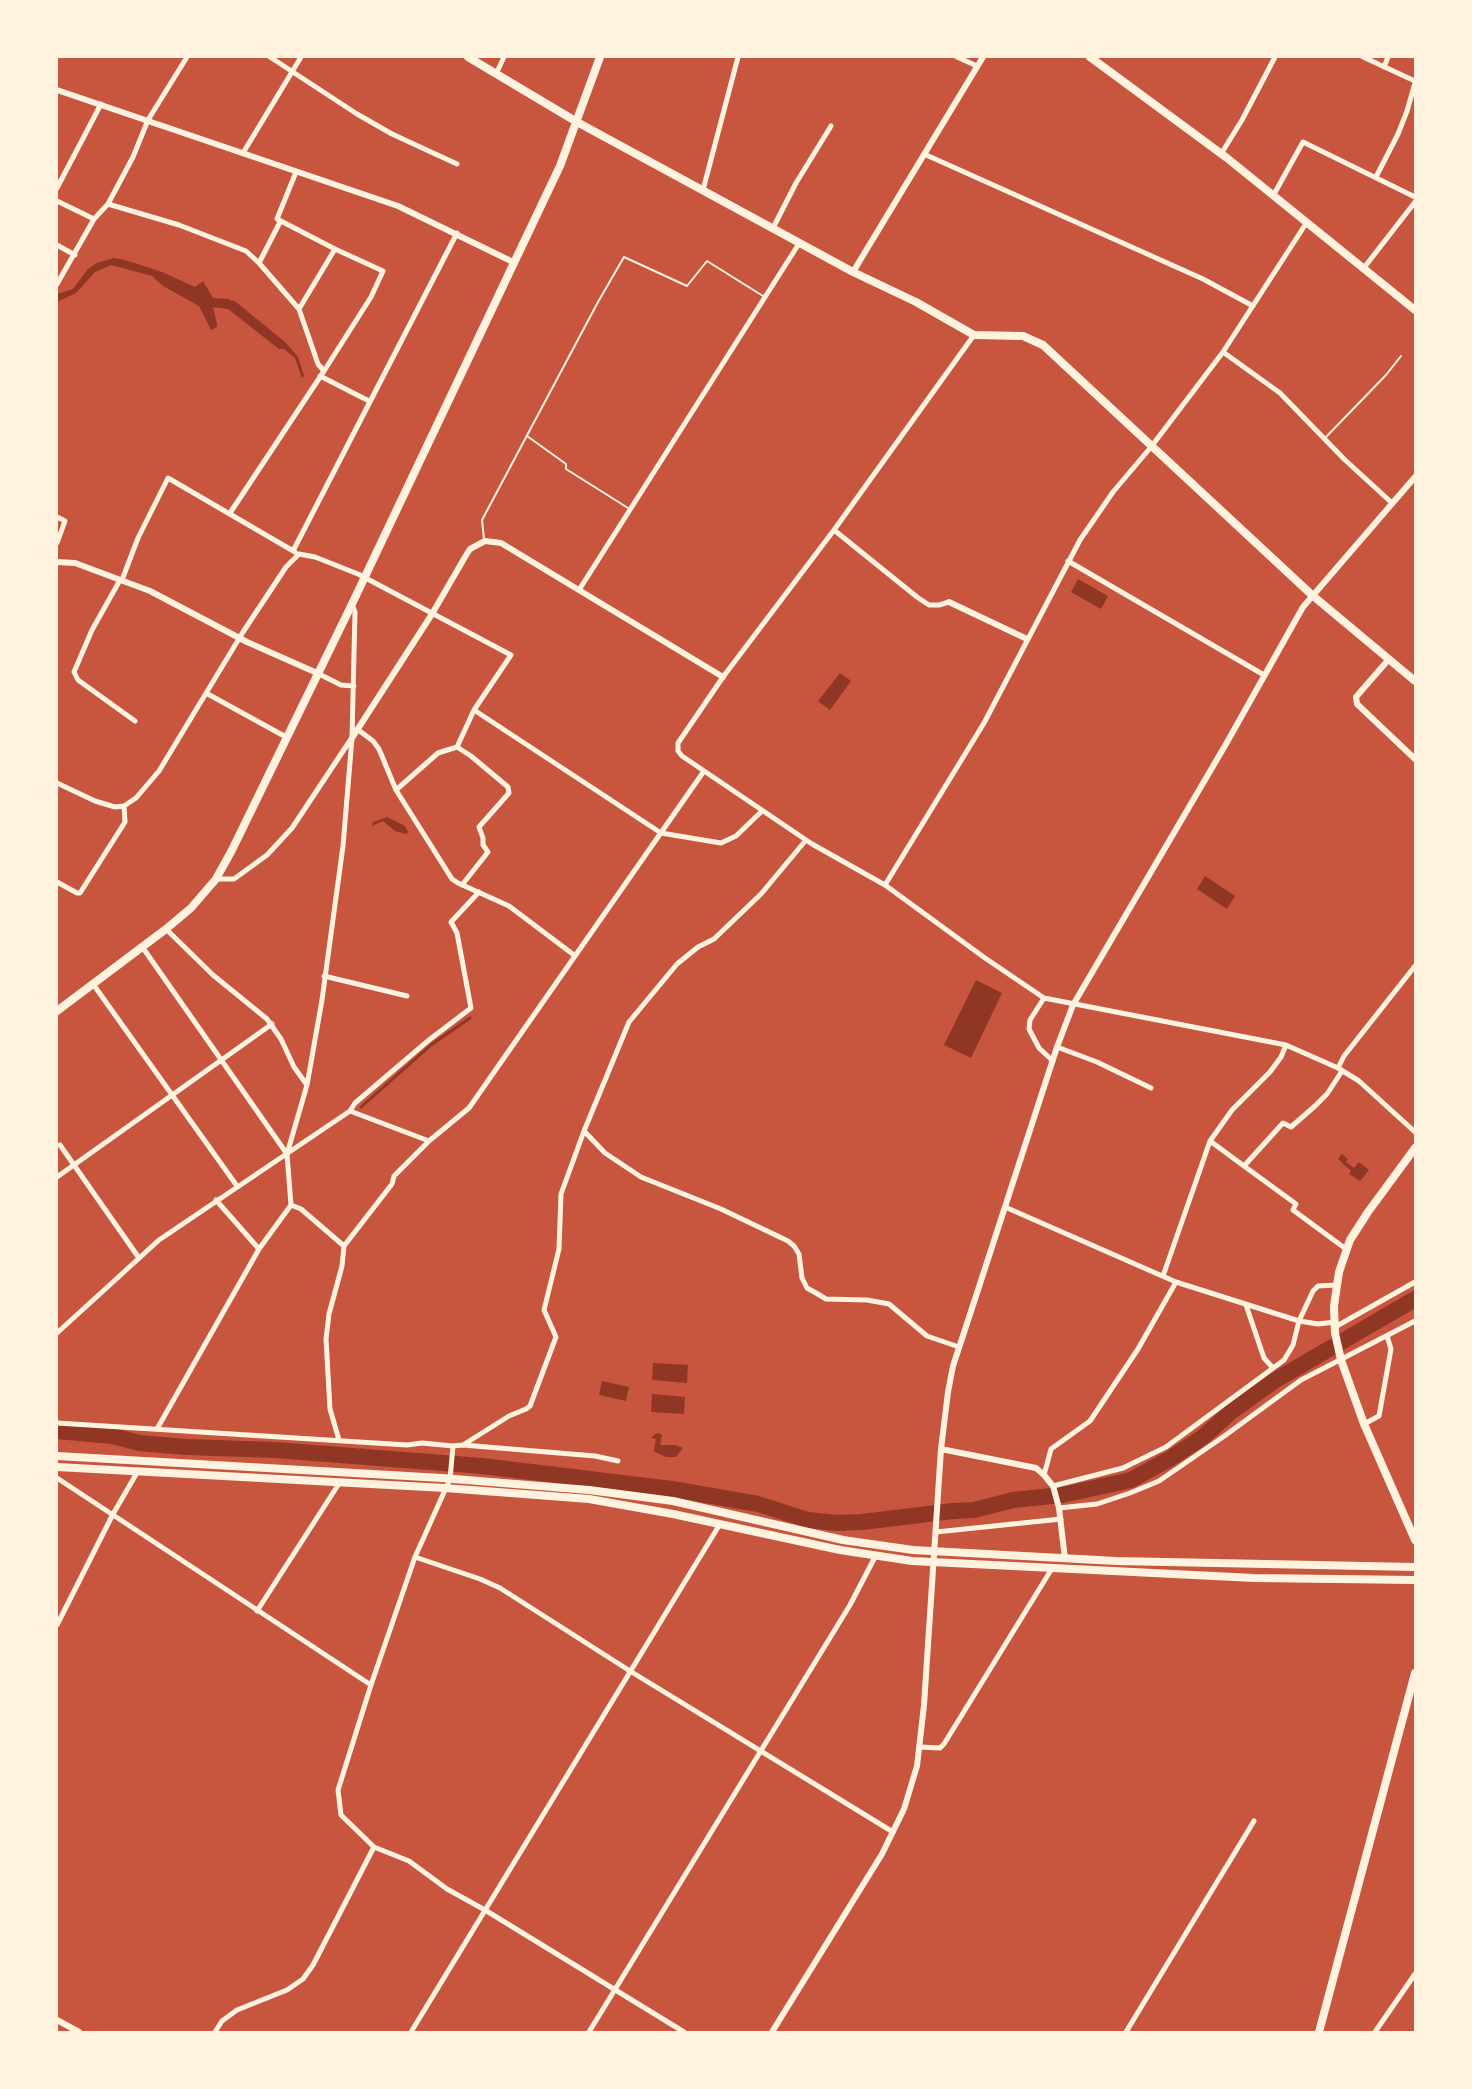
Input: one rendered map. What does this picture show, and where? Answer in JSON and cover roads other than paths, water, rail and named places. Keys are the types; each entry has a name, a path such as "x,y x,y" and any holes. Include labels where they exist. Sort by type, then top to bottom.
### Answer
{"main road":[{"path":"468,57 577,122 853,272 916,302 974,334 1014,335 1035,340 1312,595 1415,681"},
{"path":"57,1011 166,929 191,908 216,879 352,604 560,166 600,57"},
{"path":"1090,57 1221,154 1415,310"},
{"path":"1415,1148 1368,1212 1346,1249 1336,1285 1335,1327 1340,1358 1364,1424 1415,1540"},
{"path":"57,1456 450,1475 589,1490 673,1501 843,1540 934,1551 1065,1558 1415,1567"},
{"path":"57,1467 445,1488 589,1499 875,1557 933,1563 1254,1578 1415,1580"},
{"path":"1319,2032 1415,1673"}],"street":[{"path":"57,284 94,219 108,204 133,157 148,120 187,57"},
{"path":"270,57 366,119 457,164"},
{"path":"243,153 301,57"},
{"path":"496,74 504,57"},
{"path":"703,190 738,57"},
{"path":"957,57 977,66"},
{"path":"853,272 983,57"},
{"path":"1221,154 1242,120 1275,57"},
{"path":"1363,57 1415,82 1398,135 1376,177"},
{"path":"1384,67 1388,57"},
{"path":"57,90 398,206 515,262"},
{"path":"57,188 101,104"},
{"path":"773,228 796,183 831,126"},
{"path":"1273,196 1303,142 1415,197"},
{"path":"924,154 1203,279 1253,306"},
{"path":"259,262 279,222 277,219 296,172"},
{"path":"57,201 94,219"},
{"path":"1364,268 1415,202"},
{"path":"108,204 179,225 231,243 246,251 259,262 298,309 322,374 369,401"},
{"path":"230,513 371,297 383,272 279,222"},
{"path":"885,885 984,723 1068,561 1099,512 1224,352 1306,222"},
{"path":"57,783 94,801 115,807 124,806 136,798 159,771 240,638 296,552 369,401 457,233"},
{"path":"579,590 800,242"},
{"path":"57,245 75,255"},
{"path":"298,309 335,249"},
{"path":"974,334 834,530 723,677 678,743 678,751 682,756 806,840 885,885 1044,998 1286,1045 1340,1069 1370,1090 1415,1132"},
{"path":"1224,352 1280,393 1324,439 1392,503"},
{"path":"135,721 78,680 74,672 93,630 121,580 138,538 168,478 296,552 333,563 511,655 474,710 457,747 438,753 396,790"},
{"path":"772,2032 882,1854 904,1809 917,1766 941,1449 948,1392 1005,1207 1073,1005 1226,744 1303,607 1392,503 1414,481"},
{"path":"57,517 66,521 57,543"},
{"path":"834,530 929,605 949,602 1027,639"},
{"path":"216,879 234,879 267,855 292,828 432,614 470,549 485,541 501,543 723,677"},
{"path":"57,561 75,563 121,580 166,599 240,638 341,685 354,686"},
{"path":"1068,561 1264,675"},
{"path":"157,1429 259,1249 291,1205 287,1154 307,1085 344,846 354,686 355,612 352,604"},
{"path":"1389,659 1356,698 1357,704 1415,759"},
{"path":"206,693 286,737"},
{"path":"474,710 661,832 721,843 736,836 762,811"},
{"path":"357,729 380,749 396,790 452,879 509,906 574,955"},
{"path":"457,747 508,787 508,793 479,827 483,844 488,852 462,885"},
{"path":"339,1440 330,1409 326,1339 342,1266 344,1246 392,1184 394,1176 429,1141 470,1108 574,955 704,771"},
{"path":"57,882 80,893 124,822 124,806"},
{"path":"57,1423 407,1445 422,1443 453,1448 530,1406 556,1337 544,1310 559,1249 561,1194 629,1022 677,964 698,947 714,939 761,894 806,840"},
{"path":"57,1333 159,1240 350,1111 355,1102 471,1008 457,933 451,922 479,892"},
{"path":"166,929 213,975 272,1024 294,1067 307,1085"},
{"path":"143,948 287,1154"},
{"path":"1244,1166 1283,1123 1291,1127 1327,1095 1344,1056 1415,966"},
{"path":"324,976 407,996"},
{"path":"93,984 237,1186"},
{"path":"1044,998 1030,1020 1029,1029 1039,1048 1053,1061"},
{"path":"57,1177 272,1024"},
{"path":"1163,1276 1210,1141 1232,1110 1270,1072 1281,1057 1286,1045"},
{"path":"1057,1047 1097,1062 1151,1088"},
{"path":"350,1111 429,1141"},
{"path":"584,1131 605,1153 641,1178 721,1209 788,1241 799,1254 802,1278 807,1288 826,1299 867,1300 889,1304 927,1336 960,1347"},
{"path":"1210,1141 1296,1204 1293,1210 1346,1249"},
{"path":"60,1145 139,1258"},
{"path":"216,1200 259,1249"},
{"path":"291,1205 301,1209 344,1246"},
{"path":"1005,1207 1176,1282 1299,1322 1335,1327 1415,1282"},
{"path":"1044,1475 1051,1449 1090,1421 1138,1349 1176,1282"},
{"path":"1053,1486 1123,1468 1166,1447 1284,1360 1293,1345 1299,1322 1313,1291 1318,1286 1336,1285"},
{"path":"1246,1305 1264,1358 1273,1368"},
{"path":"1059,1508 1097,1504 1159,1481 1300,1380 1415,1321"},
{"path":"1364,1424 1379,1416 1391,1349 1388,1336"},
{"path":"463,1444 595,1456 618,1461"},
{"path":"453,1448 450,1475 415,1557 338,1790 341,1815 374,1847 409,1861 447,1889 684,2032"},
{"path":"941,1449 1036,1468 1044,1475 1053,1486 1059,1508 1065,1558"},
{"path":"57,1625 113,1514 138,1471"},
{"path":"57,1478 371,1685"},
{"path":"257,1611 340,1482"},
{"path":"936,1532 1061,1520"},
{"path":"411,2032 720,1524"},
{"path":"415,1557 480,1578 500,1588 630,1671 893,1832"},
{"path":"589,2032 850,1605 875,1557"},
{"path":"920,1747 940,1748 944,1744 1051,1569"},
{"path":"1407,1705 1415,1700"},
{"path":"1126,2032 1254,1821"},
{"path":"215,2032 222,2020 237,2010 287,1990 303,1979 313,1965 374,1847"},
{"path":"1375,2032 1415,1974"},
{"path":"57,2020 79,2032"}],"lane":[{"path":"485,541 482,520 624,257 687,286 707,261 765,298"},
{"path":"1324,439 1386,375 1401,356"},
{"path":"527,436 566,464 566,469 631,511"}],"waterway":[{"path":"361,1107 431,1045 470,1018"},
{"path":"57,1431 113,1436 139,1443 186,1447 275,1450 482,1466 672,1489 758,1504 808,1520 836,1523 862,1522 974,1510 1013,1500 1062,1495 1131,1480 1203,1437 1231,1412 1274,1381 1415,1299"}]}
